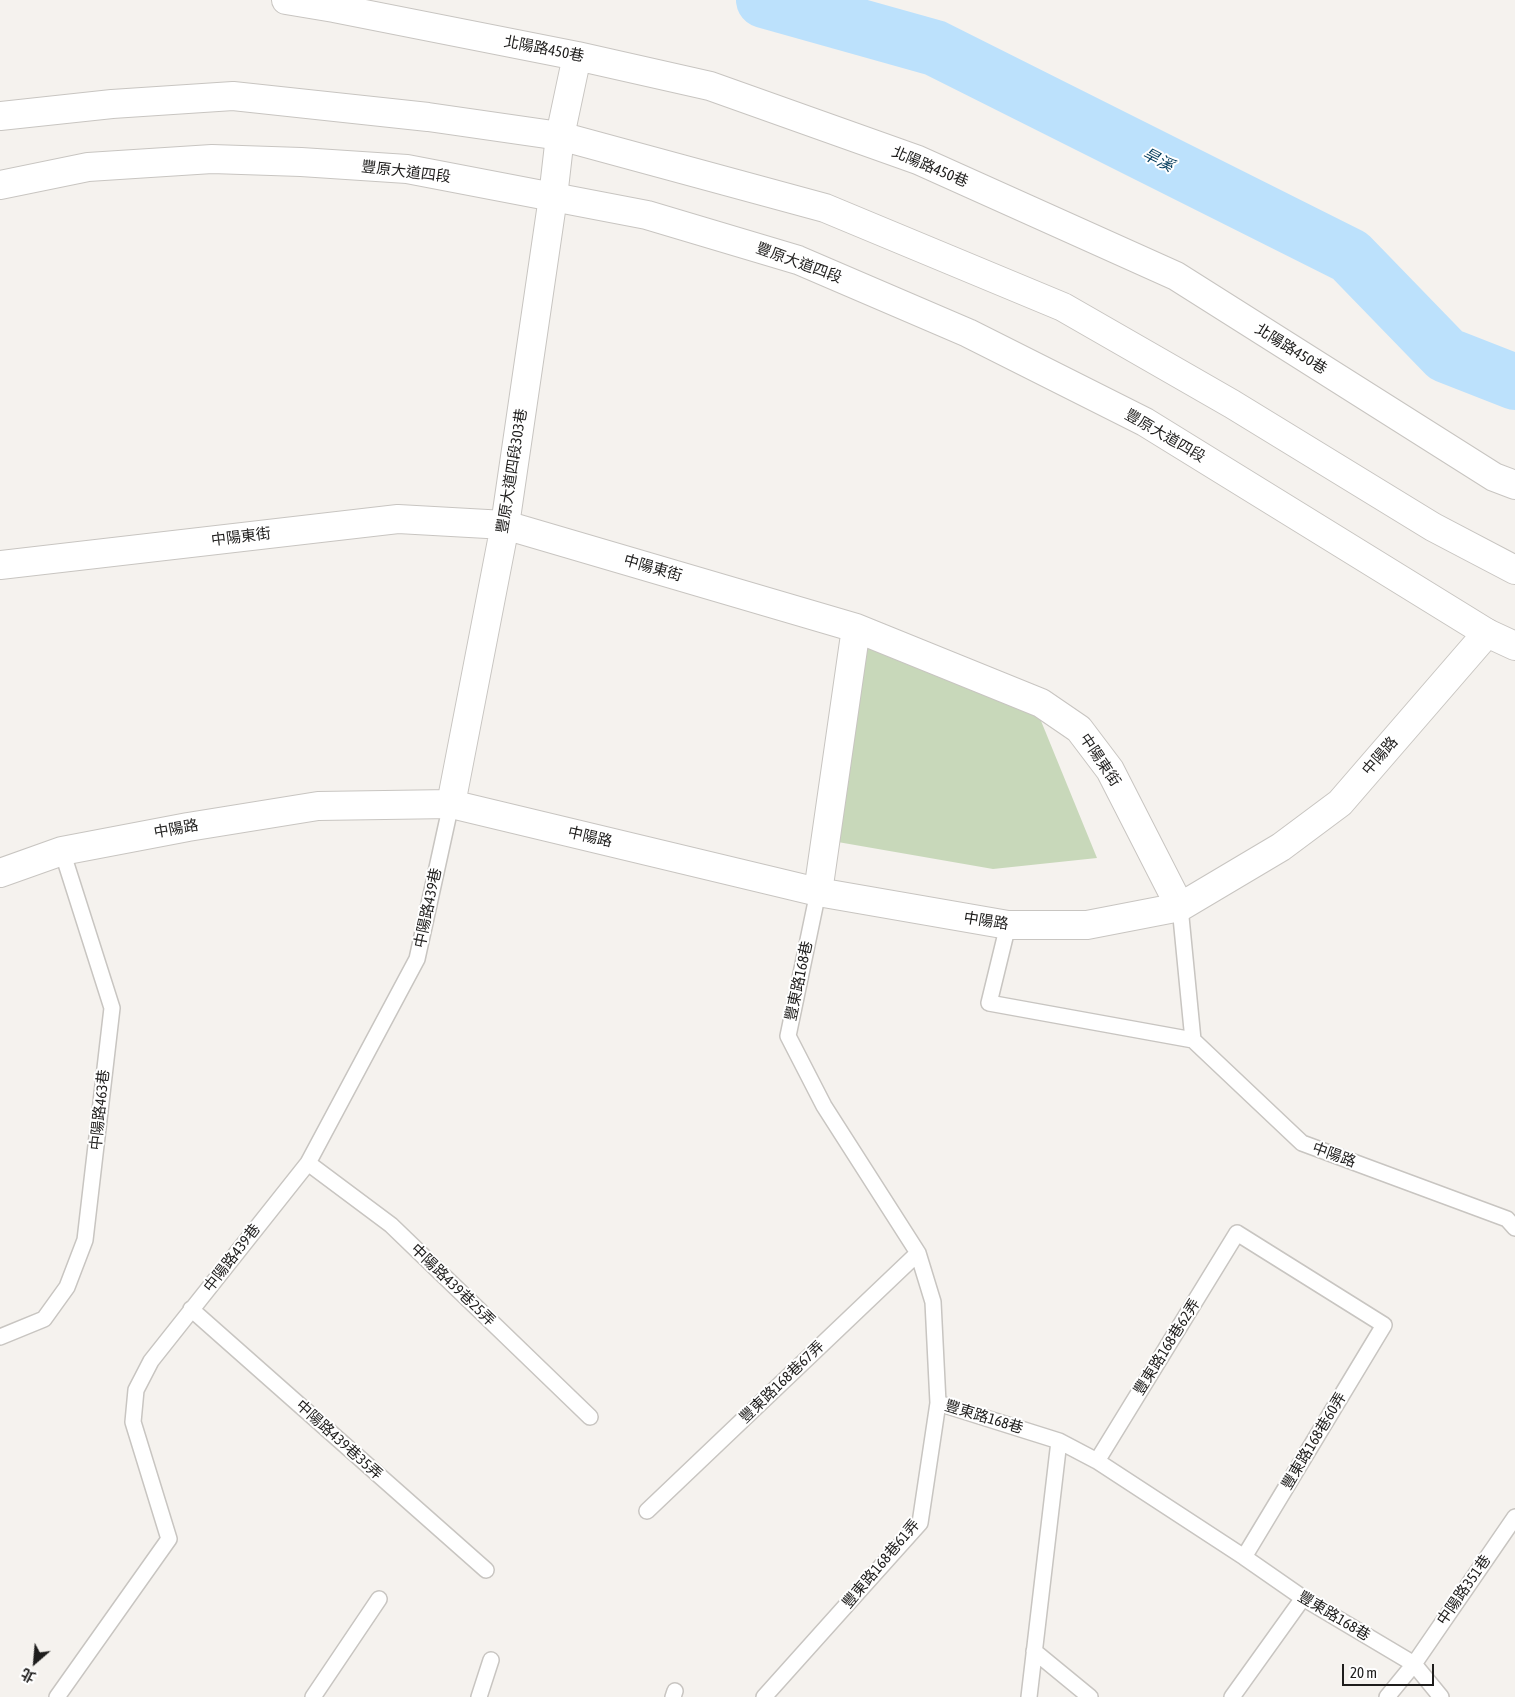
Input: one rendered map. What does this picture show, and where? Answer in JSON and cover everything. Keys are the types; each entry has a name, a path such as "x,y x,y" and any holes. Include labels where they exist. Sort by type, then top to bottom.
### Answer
{"street":[{"name":"北陽路450巷","path":"286,0 577,56 710,86 918,160 1176,276 1494,477 1515,484"},
{"name":"豐原大道四段303巷","path":"450,804 505,524 553,197 560,136 577,56"},
{"path":"0,116 112,104 233,96 428,117 560,136 825,208 1063,307 1232,404 1433,528 1515,570"},
{"name":"豐原大道四段","path":"0,185 88,168 212,159 301,162 407,169 647,216 798,260 968,333 1145,422 1487,633 1515,646"},
{"name":"中陽東街","path":"0,566 398,519 505,524 856,628 1041,703 1079,729 1110,770 1180,907"},
{"path":"818,892 856,628"},
{"name":"中陽路","path":"0,873 62,851 188,826 318,806 450,804 818,892 1008,925 1087,925 1180,907 1281,847 1340,803 1487,633"}],"lane":[{"name":"中陽路439巷","path":"57,1697 169,1539 133,1422 136,1390 151,1361 308,1163 417,959 450,804"},
{"name":"中陽路463巷","path":"0,1337 44,1319 67,1287 85,1240 112,1008 62,851"},
{"name":"豐東路168巷","path":"818,892 788,1036 824,1106 918,1253 933,1302 938,1404 1059,1440 1097,1461 1302,1598 1414,1664 1441,1697"},
{"path":"1008,925 989,1003 1193,1040 1180,907"},
{"name":"中陽路","path":"1193,1040 1302,1143 1507,1219 1515,1228"},
{"name":"中陽路439巷25弄","path":"308,1163 392,1225 590,1417"},
{"name":"豐東路168巷60弄","path":"1237,1233 1384,1325 1244,1558"},
{"name":"豐東路168巷62弄","path":"1097,1461 1237,1233"},
{"name":"豐東路168巷67弄","path":"647,1511 918,1253"},
{"name":"中陽路439巷35弄","path":"191,1310 486,1570"},
{"name":"豐東路168巷61弄","path":"764,1697 920,1523 938,1404"},
{"path":"1029,1697 1059,1440"},
{"name":"中陽路351巷","path":"1387,1697 1414,1664 1515,1517"},
{"path":"1232,1697 1302,1598"},
{"path":"313,1697 379,1599"},
{"path":"1034,1651 1090,1697"},
{"path":"479,1697 491,1660"}],"green space":[{"path":"856,640 1039,716 1097,858 993,869 832,841"}],"waterway":[{"name":"旱溪","path":"764,0 935,48 1350,256 1446,355 1515,382"}]}
